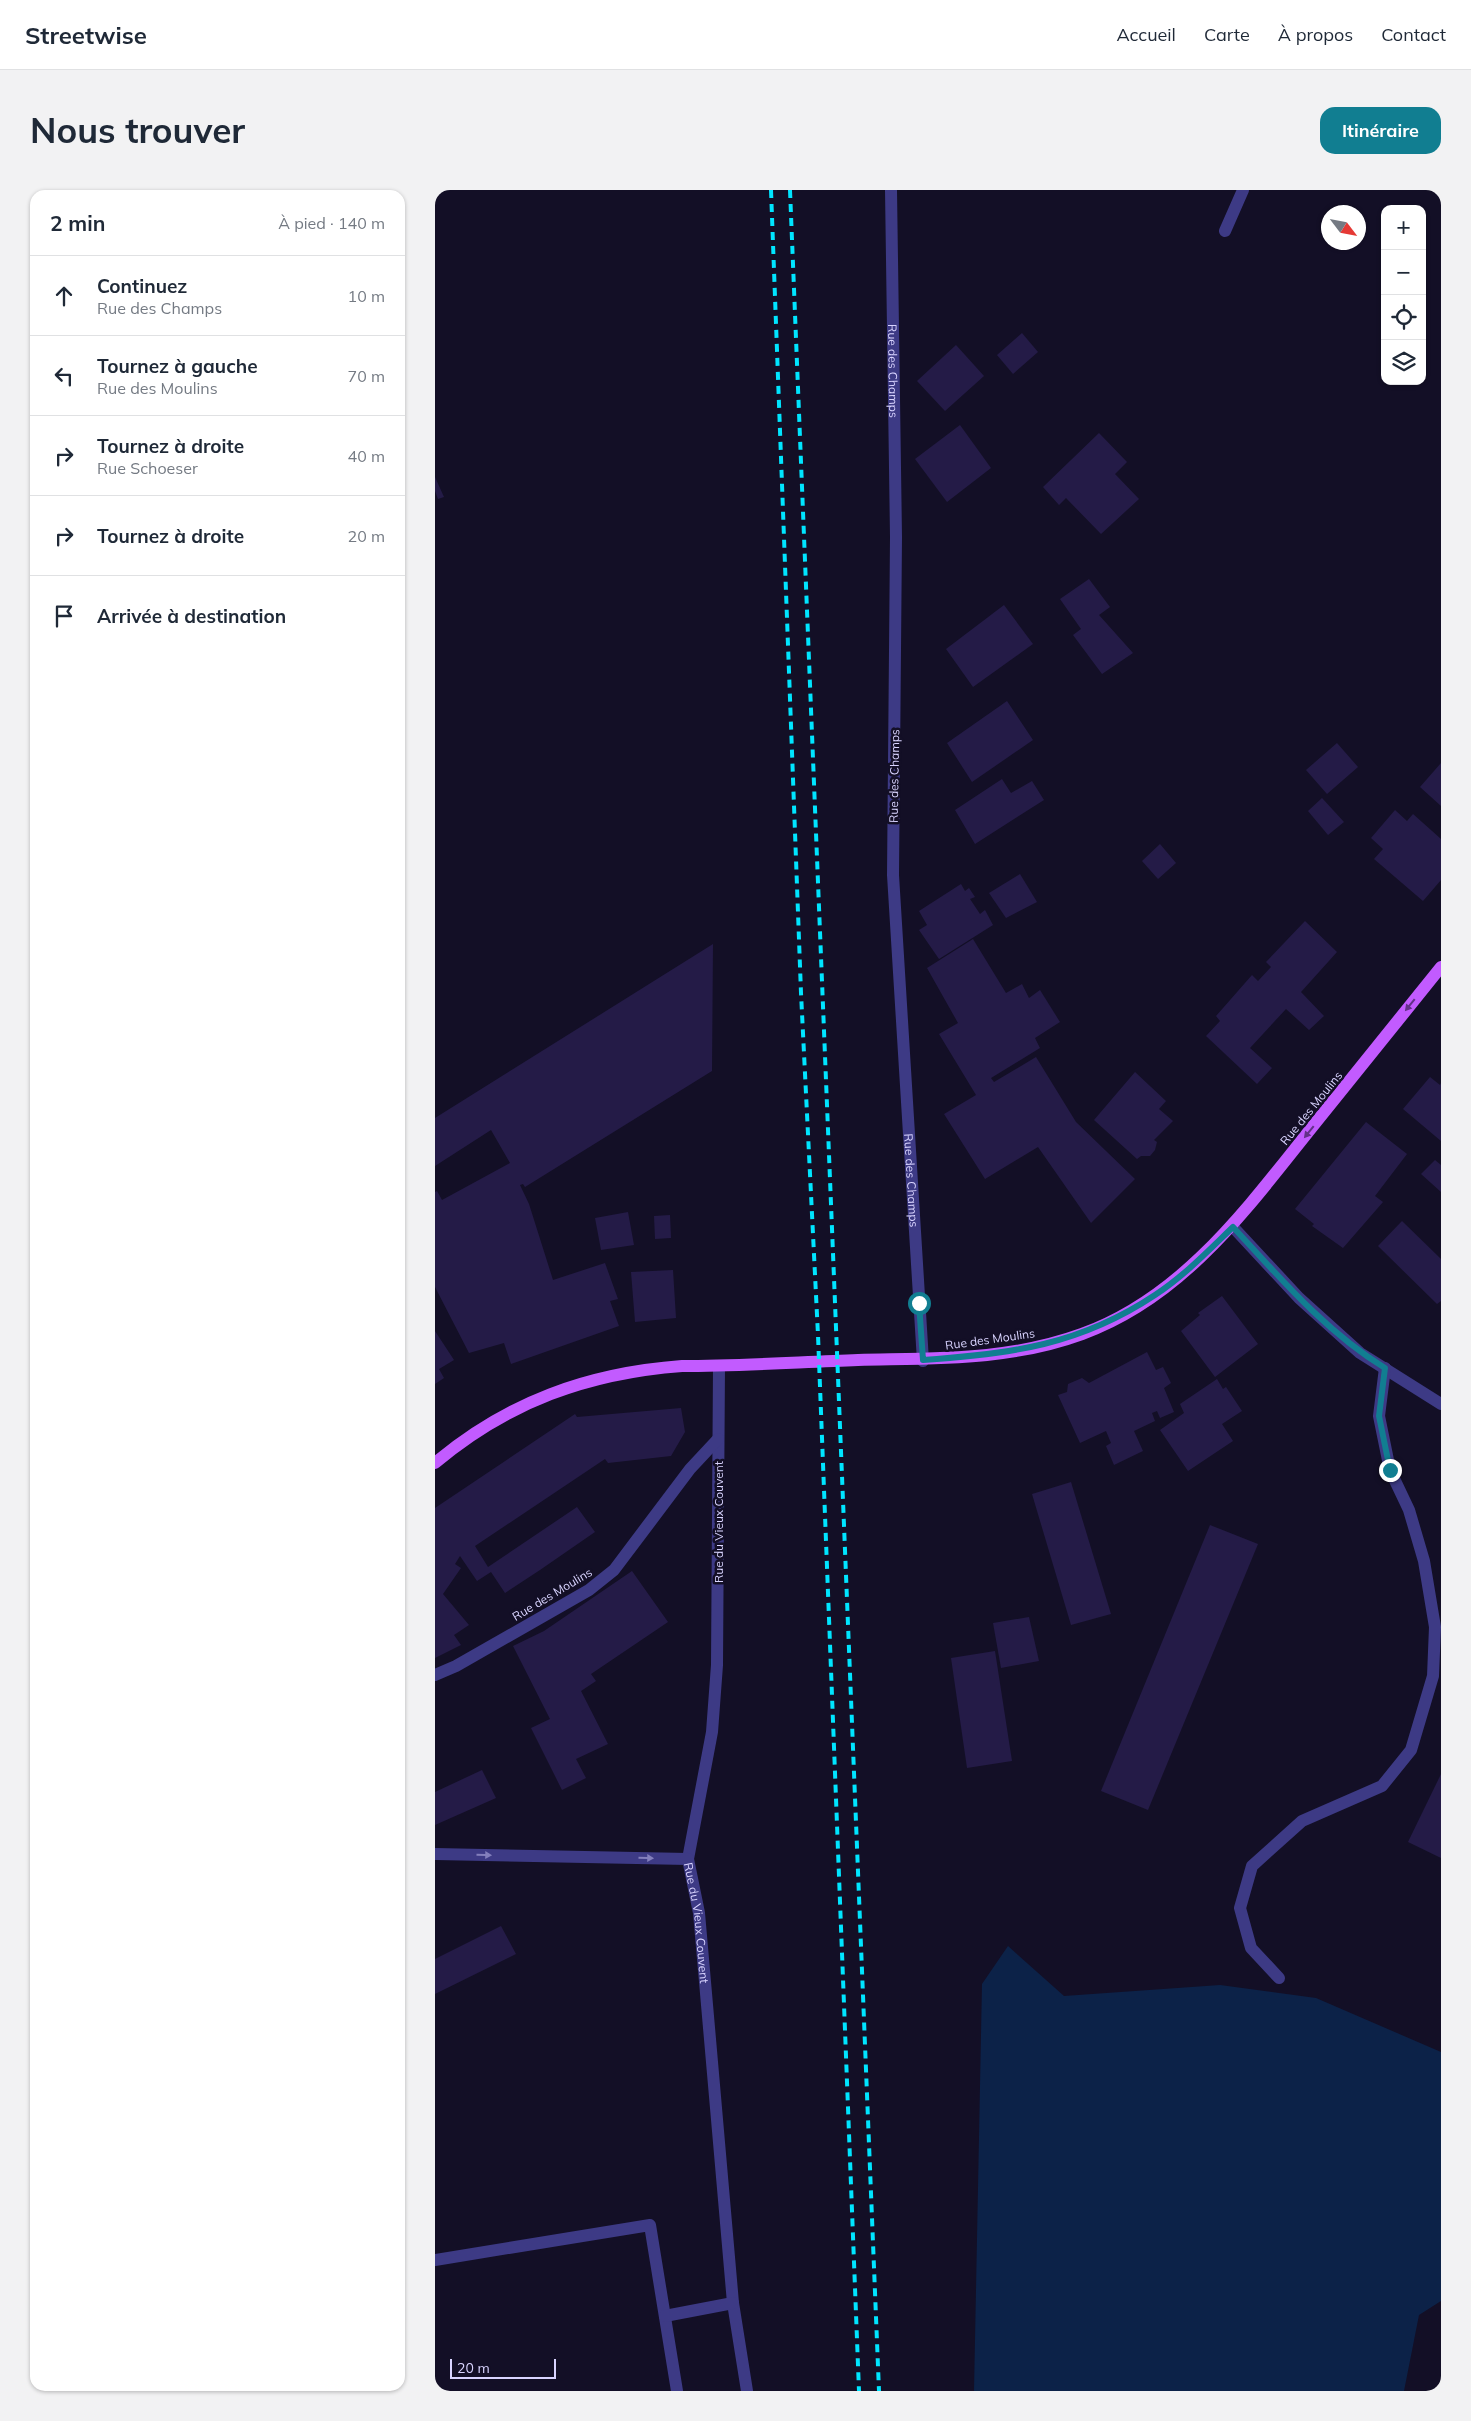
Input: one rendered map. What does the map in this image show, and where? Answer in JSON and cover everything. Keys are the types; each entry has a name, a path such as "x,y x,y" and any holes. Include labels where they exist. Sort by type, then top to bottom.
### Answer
{"main road":[{"name":"Rue des Moulins","path":"435,1463 466,1440 506,1415 549,1394 590,1380 644,1369 857,1360 923,1360 1003,1353 1044,1345 1083,1334 1119,1317 1156,1294 1192,1266 1233,1227 1441,968"}],"street":[{"name":"Rue des Champs","path":"891,190 896,537 893,875 923,1360"},
{"path":"1225,231 1243,190"},
{"path":"1233,1227 1299,1298 1360,1353 1441,1404"},
{"name":"Rue du Vieux Couvent","path":"719,1366 717,1666 712,1732 688,1859 699,1913 733,2303 747,2391"},
{"path":"1279,1978 1251,1948 1240,1908 1252,1866 1302,1821 1382,1786 1411,1750 1433,1676 1435,1627 1424,1561 1409,1510 1390,1470 1379,1416 1385,1368"},
{"name":"Rue des Moulins","path":"435,1675 456,1666 589,1590 607,1575 633,1546 690,1469 718,1439"},
{"path":"435,1854 688,1859"},
{"path":"435,2260 650,2225 677,2391"},
{"path":"665,2316 733,2303"}],"water":[{"path":"1008,1946 1064,1996 1220,1985 1316,1998 1441,2052 1441,2301 1419,2315 1404,2391 974,2391 982,1984"}],"building":[{"path":"1022,333 1038,352 1013,374 997,355"},
{"path":"956,345 984,376 945,411 917,381"},
{"path":"960,425 991,468 947,502 915,459"},
{"path":"1099,433 1127,462 1115,474 1139,499 1101,534 1066,498 1059,505 1043,487"},
{"path":"435,477 444,497 438,499 435,491"},
{"path":"1089,579 1110,607 1099,615 1133,653 1102,674 1073,635 1081,629 1060,599"},
{"path":"1004,605 1033,644 973,687 946,649"},
{"path":"1007,701 1033,740 972,782 947,743"},
{"path":"1337,743 1358,767 1327,794 1306,770"},
{"path":"1441,763 1441,806 1420,787"},
{"path":"1002,779 1011,793 1032,781 1044,800 975,844 955,810"},
{"path":"1322,798 1344,822 1328,835 1308,811"},
{"path":"1395,810 1407,821 1413,814 1441,839 1441,880 1423,901 1374,859 1383,849 1371,838"},
{"path":"1160,844 1176,863 1158,879 1142,861"},
{"path":"1020,874 1037,902 1006,918 989,893"},
{"path":"961,884 965,891 969,888 975,897 970,899 980,914 985,910 993,925 939,959 919,930 927,925 919,911"},
{"path":"1305,921 1337,952 1301,992 1324,1016 1309,1030 1286,1009 1250,1048 1272,1068 1257,1084 1206,1036 1220,1021 1216,1016 1252,975 1258,981 1271,967 1266,962"},
{"path":"973,939 1006,993 1022,984 1029,998 1040,990 1060,1022 1035,1038 1040,1048 991,1078 994,1082 1036,1057 1076,1122 1135,1179 1091,1223 1038,1147 985,1179 944,1114 976,1095 939,1034 958,1023 927,968"},
{"path":"713,944 712,1071 525,1187 523,1184 520,1185 529,1204 553,1280 605,1263 618,1299 610,1301 619,1326 511,1364 504,1343 469,1353 435,1287 435,1192 437,1191 442,1200 510,1163 491,1130 435,1166 435,1118"},
{"path":"1135,1072 1166,1101 1159,1109 1173,1121 1154,1140 1157,1142 1155,1150 1150,1156 1141,1156 1137,1159 1094,1120"},
{"path":"1430,1077 1440,1085 1441,1083 1441,1141 1403,1109"},
{"path":"1366,1122 1407,1154 1375,1196 1383,1202 1343,1248 1312,1226 1314,1224 1295,1209"},
{"path":"1435,1160 1441,1165 1441,1192 1421,1174"},
{"path":"628,1212 634,1245 601,1250 595,1218"},
{"path":"670,1215 671,1238 655,1239 654,1216"},
{"path":"1402,1221 1441,1259 1441,1301 1437,1304 1378,1246"},
{"path":"673,1270 676,1318 635,1322 631,1272"},
{"path":"1222,1296 1258,1344 1215,1377 1181,1331 1200,1315 1198,1313"},
{"path":"435,1331 454,1360 439,1369 444,1378 435,1384"},
{"path":"1147,1352 1156,1370 1163,1367 1171,1383 1164,1388 1174,1412 1160,1418 1157,1411 1152,1413 1155,1421 1134,1431 1143,1451 1114,1465 1106,1446 1111,1443 1106,1431 1080,1443 1058,1395 1067,1392 1068,1384 1082,1378 1089,1383"},
{"path":"1217,1379 1223,1389 1226,1387 1242,1411 1222,1424 1233,1441 1188,1471 1160,1430 1184,1413 1180,1404"},
{"path":"681,1408 685,1432 671,1456 608,1463 605,1459 475,1546 488,1567 577,1507 595,1532 540,1570 505,1593 491,1572 477,1581 460,1556 455,1564 461,1568 443,1594 469,1625 454,1635 461,1645 435,1658 435,1508 575,1414 577,1417"},
{"path":"1071,1482 1111,1614 1071,1625 1032,1494"},
{"path":"1210,1525 1258,1544 1148,1810 1101,1791"},
{"path":"632,1571 668,1622 591,1674 596,1681 581,1691 608,1744 576,1759 586,1778 562,1790 531,1728 550,1719 513,1646 544,1631"},
{"path":"1029,1617 1039,1661 1001,1668 993,1623"},
{"path":"995,1651 1012,1761 967,1768 951,1658"},
{"path":"482,1770 496,1798 435,1825 435,1792"},
{"path":"1441,1774 1441,1858 1408,1842"},
{"path":"501,1926 516,1954 435,1994 435,1959"}],"railway":[{"path":"771,190 801,993 818,1335 859,2391"},
{"path":"790,190 879,2391"}],"route":[{"path":"919,1303 923,1360 1003,1353 1044,1345 1083,1334 1119,1317 1156,1294 1192,1266 1233,1227 1299,1298 1360,1353 1385,1368 1379,1416 1390,1470"}]}
